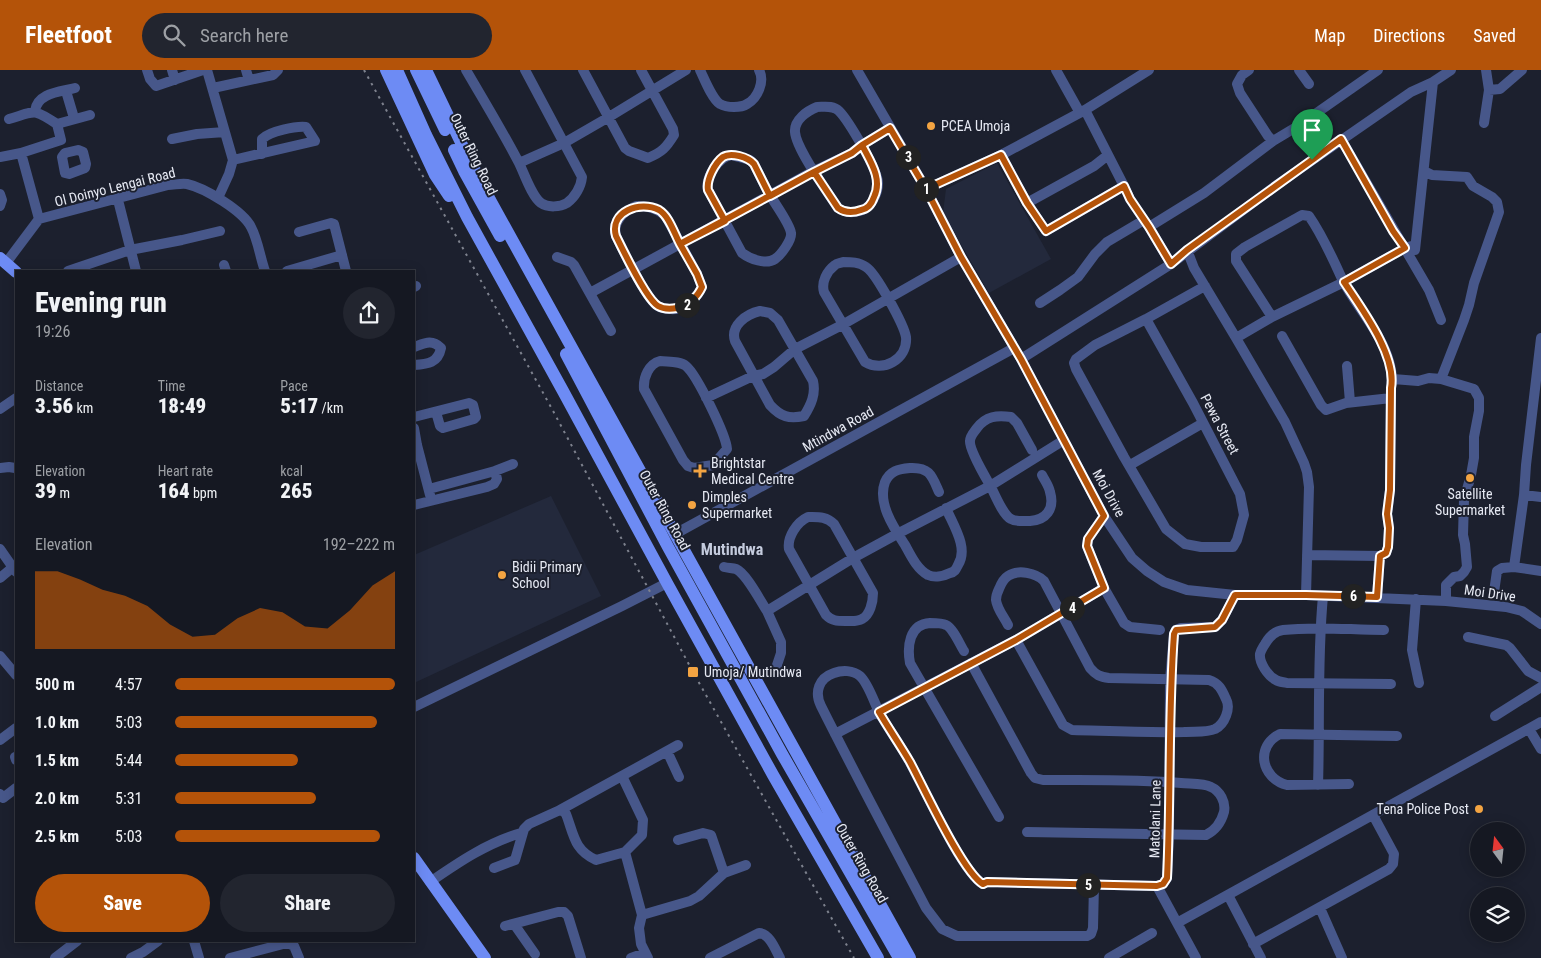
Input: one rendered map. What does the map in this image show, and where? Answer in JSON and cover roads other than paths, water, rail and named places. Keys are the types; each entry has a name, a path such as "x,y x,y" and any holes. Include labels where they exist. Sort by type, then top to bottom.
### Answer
{"main road":[{"path":"386,70 435,175 453,203 466,217"},
{"path":"397,70 466,217 564,391 773,775 878,958"},
{"name":"Outer Ring Road","path":"416,70 490,219 541,307 639,495 778,746 899,958"},
{"path":"426,70 490,200 910,958"},
{"path":"490,200 490,219"},
{"path":"3,261 15,271"},
{"path":"415,860 485,958"}],"street":[{"path":"148,70 150,79 156,86 174,75 203,70"},
{"path":"207,70 233,160 218,198"},
{"path":"213,88 247,75 273,75 278,70"},
{"path":"466,70 519,162 536,197 541,203 548,206 562,205 569,202 581,184 582,177 525,70"},
{"path":"583,70 625,148 648,158 660,153 674,135 673,129 640,70"},
{"path":"519,162 564,143 686,70"},
{"path":"700,70 715,99 720,104 742,106 749,103 756,95 762,82 761,74 758,70"},
{"name":"Moi Drive","path":"857,70 926,189 961,257 1021,359 1104,516 1132,558 1147,571 1164,582 1187,590 1235,595 1306,595 1446,600 1506,607 1522,611 1541,624"},
{"path":"1056,70 1108,155 1130,199 1147,223 1171,264"},
{"path":"926,189 1001,155 1082,111 1149,70"},
{"path":"1249,70 1242,75 1237,84 1240,93 1273,141"},
{"path":"1299,70 1309,84"},
{"path":"1021,359 1171,264 1187,250 1341,139 1411,92 1433,82 1451,70"},
{"path":"1484,123 1489,90 1486,70"},
{"path":"1489,90 1500,89 1522,70"},
{"path":"1040,304 1078,277 1095,254 1107,242 1204,193 1273,141 1298,126 1374,71"},
{"path":"1413,264 1433,82"},
{"path":"35,112 36,104 43,97 70,89 74,118"},
{"path":"817,107 832,107 839,111 862,145 877,176 877,192 872,203 864,210 843,212 838,208 814,172 796,139 794,130 806,111 817,107"},
{"path":"9,119 35,112 41,113 57,124 65,153"},
{"path":"57,124 90,115"},
{"path":"233,160 262,154 315,141 306,127 301,126 269,134 262,138 262,154"},
{"path":"1298,126 1320,154"},
{"path":"590,293 852,153 890,128"},
{"path":"172,139 197,134 225,132"},
{"path":"1341,139 1434,299 1441,320"},
{"path":"0,157 21,153 61,140"},
{"path":"21,153 40,219"},
{"path":"731,155 750,160 754,164 770,196 791,232 791,237 782,252 769,261 748,257 742,253 708,190 707,180 721,158 731,155"},
{"path":"1001,155 1027,203 1046,231 1124,186"},
{"path":"1027,203 1094,166 1108,155"},
{"path":"1424,171 1432,175 1467,177 1473,186 1492,197 1500,212 1474,283 1464,320 1440,379"},
{"name":"Ol Doinyo Lengai Road","path":"3,261 40,219 118,200 168,185 185,184 197,187 218,198 243,216 252,229 264,270"},
{"path":"0,194 2,200 0,206"},
{"path":"118,200 136,270"},
{"path":"636,206 647,206 659,210 665,215 680,244 702,287 688,305 681,308 659,307 652,301 633,270 615,230 620,217 629,209 636,206"},
{"path":"1272,317 1238,265 1235,257 1240,250 1302,215 1309,216 1315,224 1344,282 1386,351 1393,379 1390,490 1387,514 1389,528 1386,553 1380,556 1307,555"},
{"path":"299,232 331,223 334,224 346,270"},
{"path":"71,270 130,250 182,240 220,230"},
{"path":"1236,338 1272,317 1344,282 1405,248 1415,245"},
{"path":"1187,250 1194,268 1285,422 1307,472 1309,487 1306,595"},
{"path":"290,270 342,255"},
{"path":"557,256 574,264 611,331"},
{"path":"706,398 753,376 763,374 795,349 842,325 961,257"},
{"path":"843,262 856,263 865,266 871,271 888,299 903,329 906,338 905,345 896,361 888,364 870,365 865,362 842,325 822,286 835,265 843,262"},
{"path":"1203,423 1130,465 1074,363 1076,359 1095,346 1205,286"},
{"path":"752,313 770,313 778,320 813,381 815,388 809,408 804,416 792,418 776,411 770,405 753,376 735,342 733,335 735,327 752,313"},
{"name":"Pewa Street","path":"1130,465 1166,529 1185,544 1201,547 1233,548 1238,540 1244,515 1240,494 1146,319"},
{"path":"1282,336 1326,410 1350,402 1391,398"},
{"path":"1514,567 1524,495 1526,465 1537,420 1541,338"},
{"path":"415,347 436,343 441,348 440,355 436,360 415,365"},
{"name":"Mtindwa Road","path":"675,534 1014,348"},
{"path":"656,362 684,364 689,368 706,398 721,428 726,449 714,465 694,468 688,466 682,460 644,388 645,376 656,362"},
{"path":"1347,366 1350,402"},
{"path":"1393,379 1418,382 1429,378 1440,379 1474,389 1479,398 1472,475 1464,500 1463,535 1467,567 1460,576 1454,577 1446,585 1446,600"},
{"path":"0,409 15,399"},
{"path":"415,417 436,412"},
{"path":"1032,450 1017,423 1011,417 991,417 981,422 969,442 990,486 1004,512 1010,519 1036,521 1043,518 1049,512 1052,498 1042,475"},
{"path":"415,437 432,501"},
{"path":"767,611 853,558 990,486 1064,440"},
{"path":"429,489 496,471 513,464"},
{"path":"0,468 15,468"},
{"path":"939,492 932,476 920,468 894,471 888,476 882,489 882,499 898,534 921,570 930,576 944,576 954,572 960,562 962,549 946,508"},
{"path":"415,504 487,487 494,484 498,479 496,471"},
{"path":"1524,495 1541,498"},
{"path":"1104,516 1088,539 1087,546 1104,588 1124,623 1130,627 1160,630"},
{"path":"808,517 822,517 834,524 873,594 871,607 861,620 836,622 826,615 808,584 789,549 789,539 802,520 808,517"},
{"path":"0,549 14,570 0,578"},
{"path":"1377,597 1380,556"},
{"path":"724,567 741,572 767,611 782,642 781,653 776,665"},
{"path":"1494,592 1497,571 1502,568 1514,567 1541,571"},
{"path":"1008,625 996,602 996,595 1003,581 1008,576 1016,573 1039,576 1044,581 1095,674 1100,677 1109,678 1209,680 1216,682 1228,701 1228,707 1223,720 1214,730 1170,732 1072,730 1066,728 1060,720 1016,640"},
{"path":"415,707 667,583"},
{"path":"835,734 1016,640 1104,588"},
{"name":"Matolani Lane","path":"1157,886 1163,884 1167,878 1170,680 1174,634 1176,630 1215,627 1222,620 1235,595"},
{"path":"1318,785 1320,736 1319,629 1323,596"},
{"path":"1416,599 1412,650 1419,683"},
{"path":"964,651 950,628 946,625 926,624 917,627 913,633 908,653 910,663 1000,817"},
{"path":"1384,630 1282,630 1275,632 1267,640 1260,657 1273,679 1287,683 1391,684"},
{"path":"1468,637 1510,648 1528,671 1541,678"},
{"path":"0,656 15,674"},
{"path":"971,663 1035,778 1043,780 1169,782 1209,785 1217,790 1225,808 1215,830 1206,835 1027,832"},
{"path":"1094,885 1093,928 1091,934 1087,936 957,936 942,929 926,908 835,734 818,700 817,692 819,685 832,673 841,671 849,671 862,677 879,712 908,760 956,848 975,878 983,884 987,882 1157,886 1196,958"},
{"path":"1495,716 1541,687"},
{"path":"1177,923 1541,722"},
{"path":"0,740 15,729"},
{"path":"1529,729 1541,750"},
{"path":"1349,784 1318,785 1277,782 1264,764 1263,759 1269,743 1280,734 1397,736"},
{"path":"494,868 515,860 521,834 529,824 603,788 678,745"},
{"path":"667,752 679,777"},
{"path":"560,810 566,814 577,845 583,854 596,860 626,852 642,835 643,820 622,776"},
{"path":"1,800 15,789"},
{"path":"1253,944 1389,869 1394,859 1392,848 1373,815"},
{"path":"678,840 704,833 711,835 724,873"},
{"path":"430,882 461,860 504,838 521,834"},
{"path":"626,852 642,915 639,928 641,944 646,956 631,958"},
{"path":"642,915 680,904 699,896 724,873 746,865"},
{"path":"1228,895 1261,958"},
{"path":"1320,908 1342,958"},
{"path":"535,954 510,925 564,912 568,916 582,958"},
{"path":"710,958 759,933 768,937 780,958"},
{"path":"1109,958 1152,933"},
{"path":"55,958 76,942"},
{"path":"131,958 157,942"},
{"path":"194,942 199,958"},
{"path":"230,958 263,954 290,942 296,949 299,958"}],"railway":[{"path":"364,70 552,409 693,672 854,958"}],"place":[{"name":"PCEA Umoja","path":"931,126"},
{"name":"Brightstar Medical Centre","path":"700,471"},
{"name":"Satellite Supermarket","path":"1470,478"},
{"name":"Dimples Supermarket","path":"692,505"},
{"name":"Bidii Primary School","path":"502,575"},
{"name":"Umoja/ Mutindwa","path":"693,672"},
{"name":"Tena Police Post","path":"1479,809"}],"district":[{"name":"Mutindwa","path":"732,549"}]}
